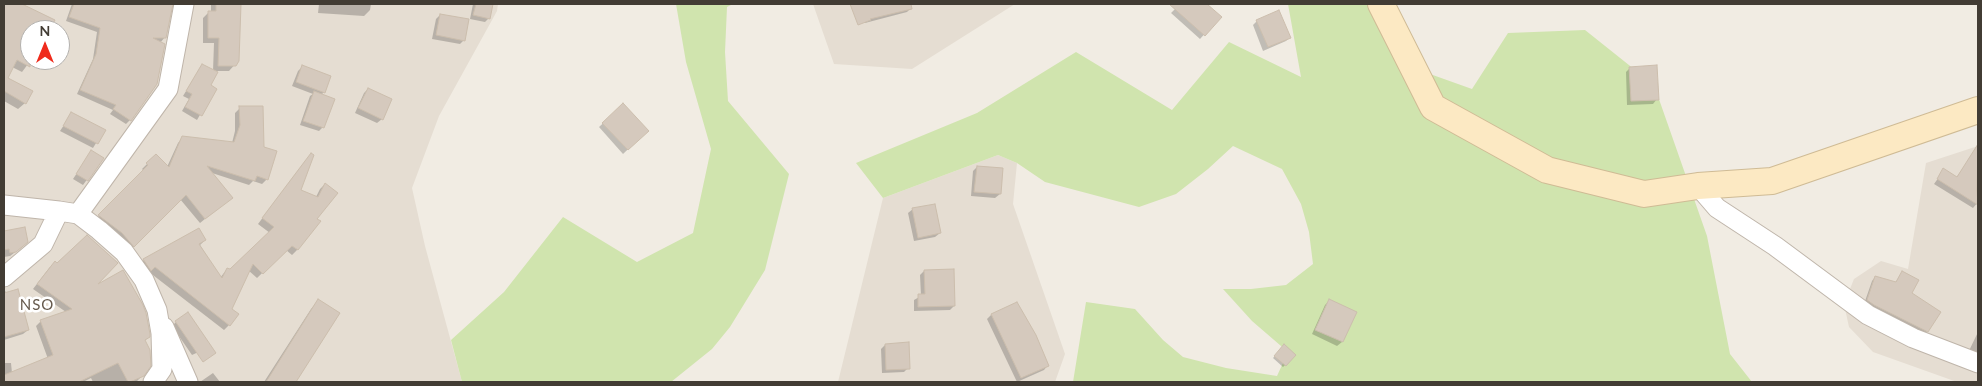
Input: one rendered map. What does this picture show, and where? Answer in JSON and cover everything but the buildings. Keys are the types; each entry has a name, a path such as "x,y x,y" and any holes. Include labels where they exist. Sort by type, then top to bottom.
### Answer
{"street":[{"path":"78,214 168,89 184,4"},
{"path":"1382,4 1433,107 1547,170 1644,194 1698,186 1772,181 1978,110"},
{"path":"1698,186 1717,208 1776,246 1868,315 1913,338 1978,363"},
{"path":"4,205 78,214 124,252 144,280 188,382"},
{"path":"4,277 44,244 59,211"},
{"path":"153,382 162,369 157,310"}],"shaded area":[{"path":"4,4 498,4 497,11 439,116 412,188 425,246 462,382 4,382"},
{"path":"813,4 1015,4 912,69 834,64"},
{"path":"1978,146 1978,382 1957,382 1873,352 1849,327 1844,304 1854,279 1881,261 1908,269 1926,163"},
{"path":"998,155 1017,163 1013,204 1065,354 1055,382 838,382 883,198"}],"green space":[{"path":"676,4 733,4 727,7 725,52 728,101 789,174 765,270 730,327 712,349 671,382 462,382 451,340 504,292 563,217 637,262 693,233 711,149 686,62"},
{"path":"1288,4 1379,4 1416,69 1472,89 1508,33 1585,30 1654,85 1707,236 1730,354 1752,382 1073,382 1086,302 1135,309 1163,340 1183,357 1226,368 1277,376 1288,352 1252,321 1223,289 1251,289 1286,285 1313,264 1309,232 1301,204 1282,169 1233,146 1176,194 1139,207 1045,182 1017,163 998,155 883,198 856,163 977,113 1076,52 1172,110 1229,42 1301,77"}],"district":[{"name":"NSO","path":"37,305"}]}
